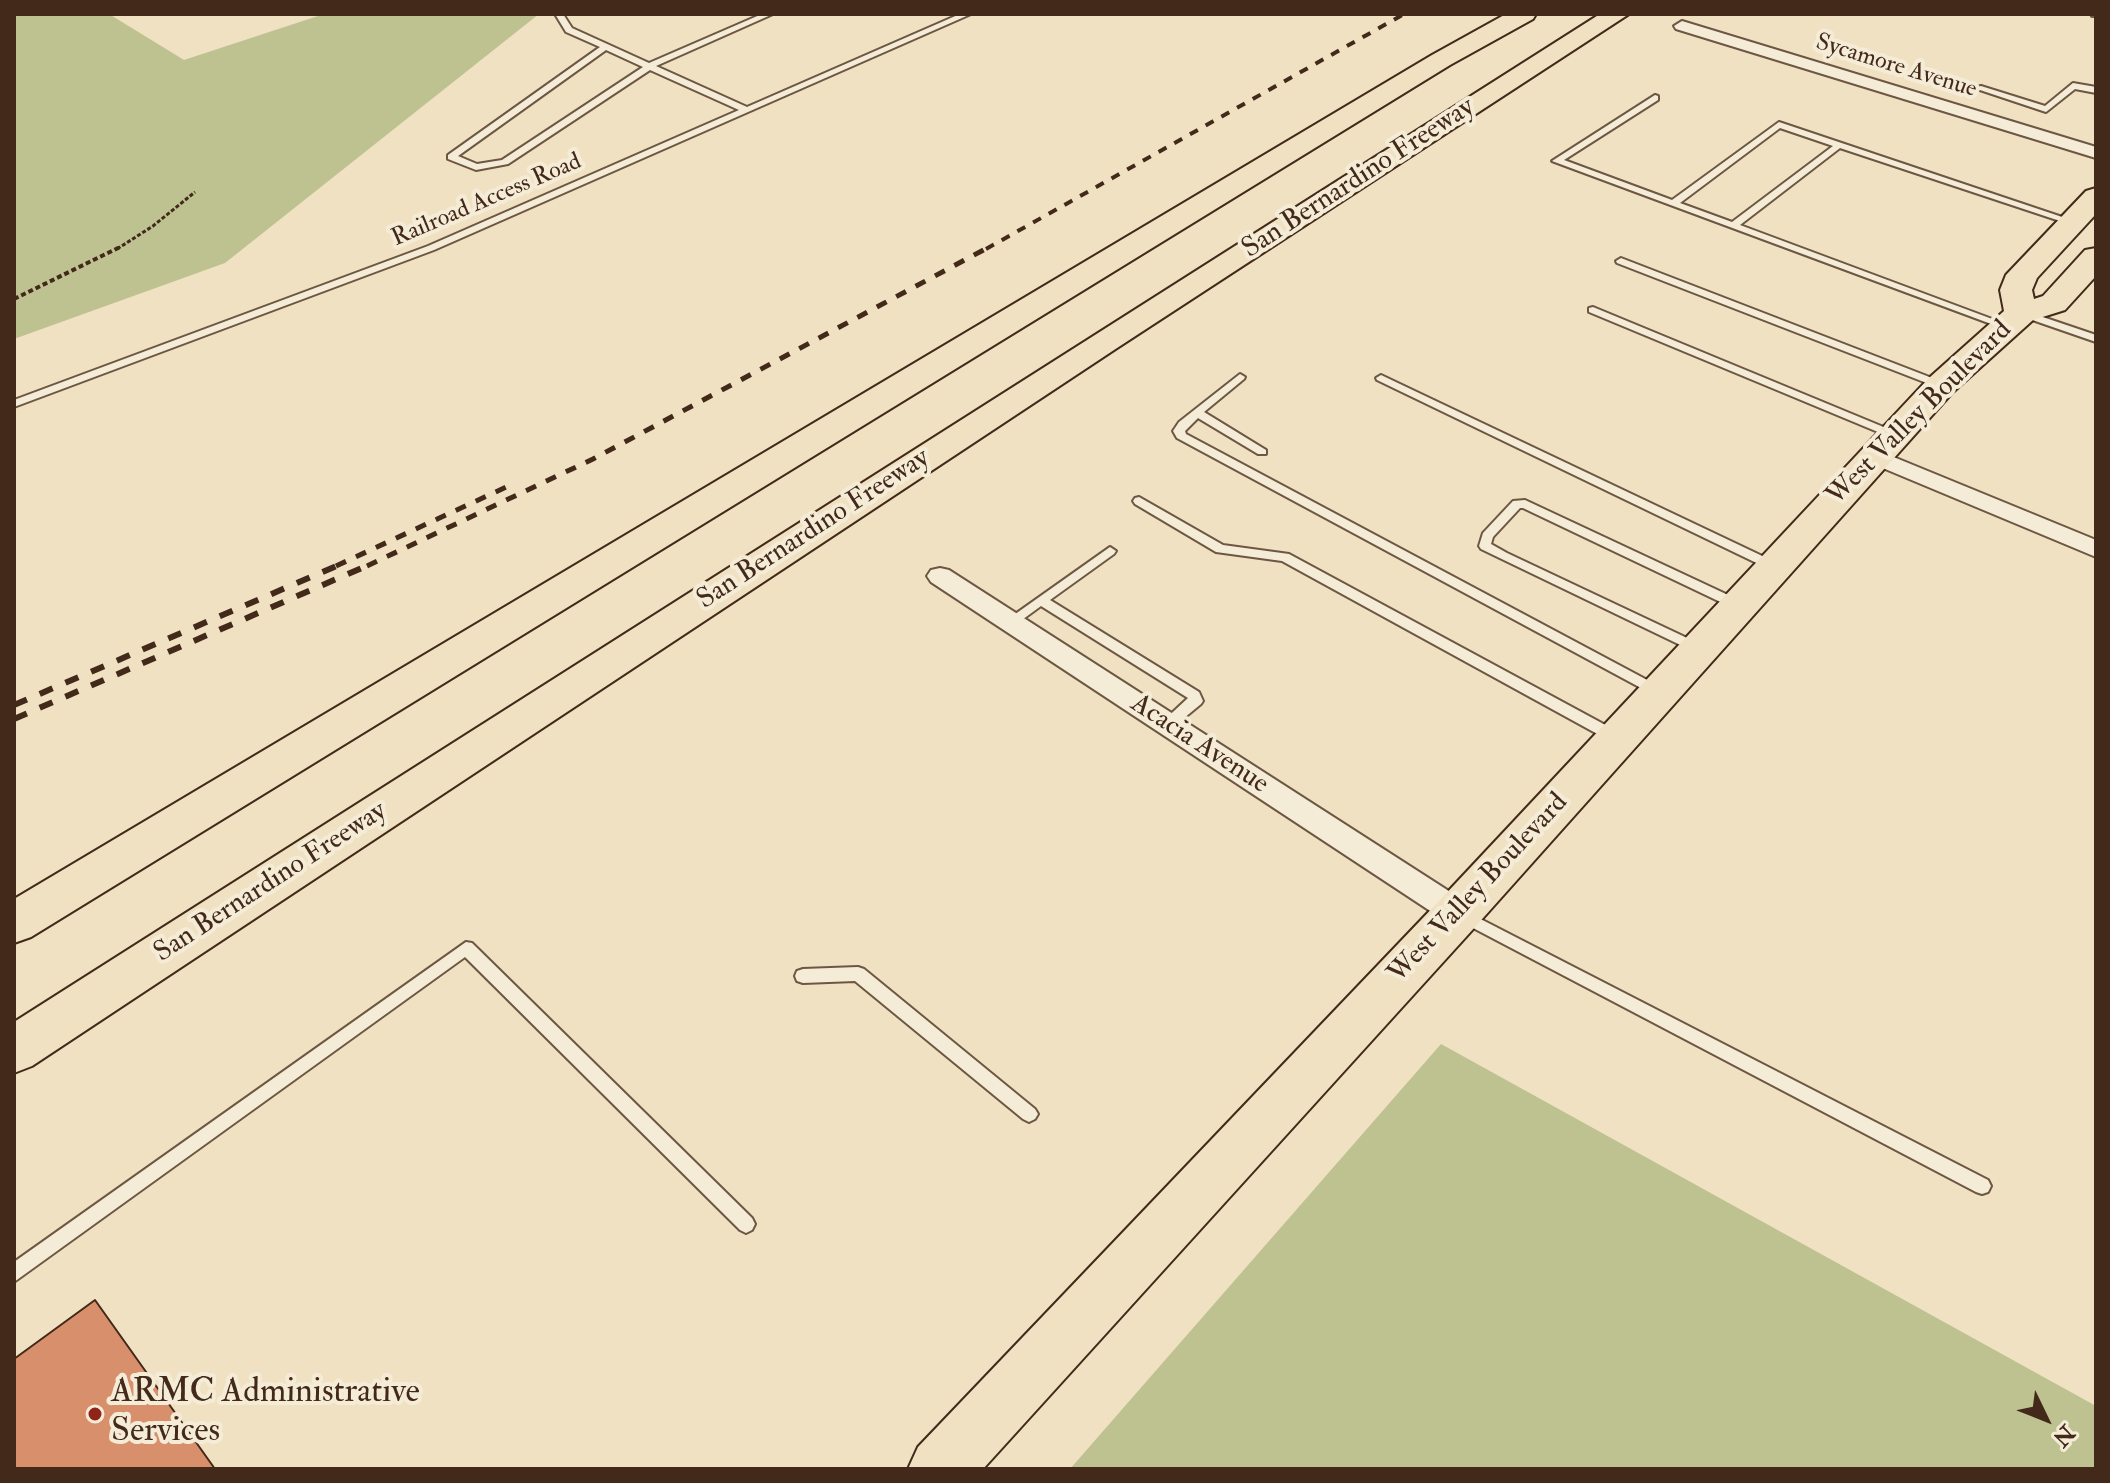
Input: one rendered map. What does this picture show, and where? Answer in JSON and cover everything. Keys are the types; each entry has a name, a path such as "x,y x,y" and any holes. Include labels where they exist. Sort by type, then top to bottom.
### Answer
{"main road":[{"path":"1489,32 1512,14"},
{"name":"San Bernardino Freeway","path":"14,923 1489,32 1524,14"},
{"name":"San Bernardino Freeway","path":"14,1050 1335,192 1450,138 1511,104 1628,18"},
{"name":"West Valley Boulevard","path":"2014,320 2016,290 2022,275 2096,197"},
{"name":"West Valley Boulevard","path":"940,1469 1458,913 1941,385 2014,320 2054,303 2096,257"}],"street":[{"name":"Sycamore Avenue","path":"1682,26 2096,153"},
{"path":"1884,446 2095,546"},
{"name":"Acacia Avenue","path":"940,576 1458,913"}],"lane":[{"path":"559,14 569,30 746,110"},
{"path":"606,46 451,157 476,167 505,162 651,65 769,14"},
{"name":"Railroad Access Road","path":"14,404 431,248 967,14"},
{"path":"1978,88 2046,109 2073,86 2096,90"},
{"path":"1655,98 1557,161 1733,226 2014,320 2096,339"},
{"path":"1673,204 1779,125 2072,222"},
{"path":"1733,226 1839,145"},
{"path":"1621,261 1941,385"},
{"path":"1593,310 1884,446"},
{"path":"1240,377 1196,412 1179,431 1188,442 1659,692"},
{"path":"1381,378 1774,567"},
{"path":"1196,412 1262,452"},
{"path":"1139,501 1220,549 1285,557 1618,738"},
{"path":"1699,649 1503,556 1485,546 1487,536 1517,504 1525,504 1738,605"},
{"path":"1010,622 1110,551"},
{"path":"1041,600 1194,695 1196,701 1167,724"},
{"path":"1458,913 1982,1186"},
{"path":"14,1273 466,948 746,1224"},
{"path":"803,976 858,974 1029,1114"}],"path":[{"path":"14,299 70,276 135,241 164,221 195,192"}],"green space":[{"path":"14,14 109,14 184,60 324,14 539,14 225,263 14,339"},
{"path":"1441,1044 2096,1406 2096,1469 1070,1469"}],"building":[{"name":"ARMC Administrative Services","path":"95,1300 215,1469 14,1469 14,1359"}],"railway":[{"path":"986,249 1404,14"},
{"path":"367,566 593,459 989,247"},
{"path":"336,566 515,483"},
{"path":"14,705 341,564"},
{"path":"14,719 371,564"}],"place":[{"name":"ARMC Administrative Services","path":"95,1414"}]}
